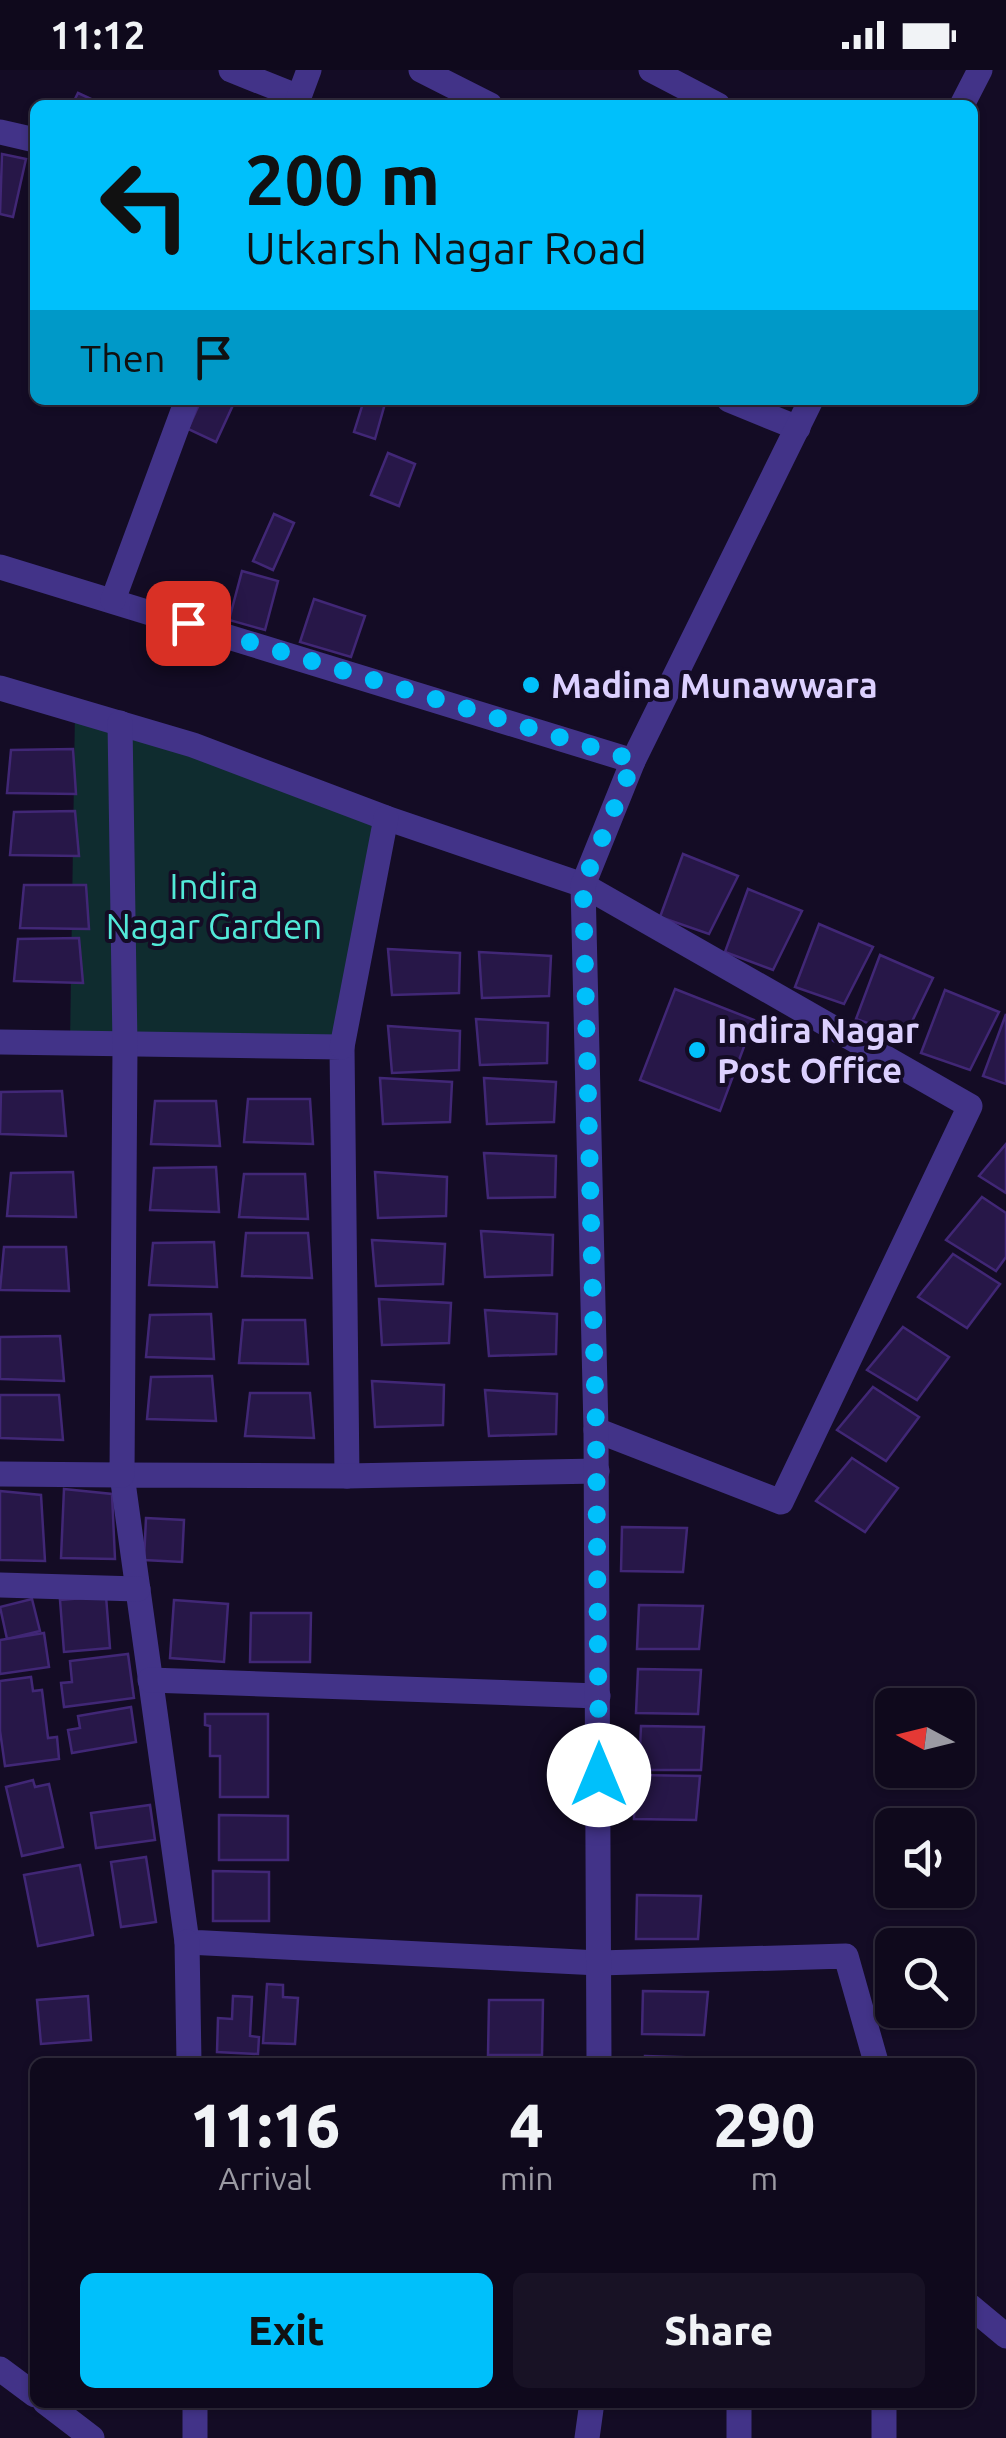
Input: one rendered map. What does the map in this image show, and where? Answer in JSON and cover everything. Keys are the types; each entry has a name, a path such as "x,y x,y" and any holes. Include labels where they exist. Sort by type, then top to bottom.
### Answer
{"street":[{"path":"231,70 296,100"},
{"path":"298,100 309,70"},
{"path":"420,70 480,100"},
{"path":"650,70 708,100"},
{"path":"965,100 980,70"},
{"path":"0,132 30,139"},
{"path":"113,600 185,405"},
{"path":"741,405 798,428"},
{"path":"598,2058 596,1430 583,885 634,760 809,405"},
{"path":"0,567 634,760"},
{"path":"0,688 193,745 386,818 583,885 970,1106 781,1502 596,1430"},
{"path":"120,723 125,1046 122,1475 187,1942 189,2058"},
{"path":"347,1476 342,1047 386,818"},
{"path":"0,1042 342,1047"},
{"path":"0,1474 347,1476 596,1470"},
{"path":"0,1584 138,1589"},
{"path":"150,1680 598,1696"},
{"path":"187,1942 599,1963 846,1956 875,2058"},
{"path":"975,2310 1006,2336"},
{"path":"0,2369 30,2391"},
{"path":"53,2408 92,2438"},
{"path":"195,2408 196,2438"},
{"path":"587,2438 591,2408"},
{"path":"738,2408 739,2438"},
{"path":"884,2408 884,2438"}],"green space":[{"name":"Indira Nagar Garden","path":"75,710 386,818 342,1047 70,1044"}],"building":[{"path":"78,93 93,100 74,100"},
{"path":"2,154 26,159 13,217 0,214"},
{"path":"199,405 233,405 216,442 188,429"},
{"path":"362,405 385,405 375,439 354,432"},
{"path":"388,453 415,464 399,506 371,495"},
{"path":"274,514 294,523 273,570 253,561"},
{"path":"242,571 278,581 265,630 229,620"},
{"path":"314,599 365,616 351,657 300,642"},
{"path":"73,749 76,794 7,793 11,750"},
{"path":"75,811 79,856 10,855 14,812"},
{"path":"683,854 738,876 709,934 660,917"},
{"path":"24,885 86,885 89,929 20,928"},
{"path":"748,889 802,911 773,970 725,952"},
{"path":"819,924 873,947 844,1004 795,987"},
{"path":"79,938 83,983 14,981 18,939"},
{"path":"388,949 460,953 459,993 392,995"},
{"path":"479,952 551,956 549,996 482,998"},
{"path":"880,955 933,978 905,1036 856,1019"},
{"name":"Indira Nagar Post Office","path":"675,989 754,1020 720,1111 640,1080"},
{"path":"945,990 999,1012 970,1070 921,1053"},
{"path":"1006,1014 1006,1084 983,1076"},
{"path":"476,1019 548,1023 547,1063 480,1065"},
{"path":"388,1026 460,1031 459,1070 392,1073"},
{"path":"380,1078 452,1082 450,1122 383,1124"},
{"path":"484,1078 556,1082 554,1122 487,1124"},
{"path":"62,1091 66,1136 0,1134 1,1092"},
{"path":"248,1099 310,1099 313,1144 244,1142"},
{"path":"155,1101 216,1101 220,1146 151,1144"},
{"path":"1006,1144 1006,1193 979,1176"},
{"path":"484,1153 556,1156 555,1197 488,1198"},
{"path":"216,1167 219,1212 150,1210 154,1168"},
{"path":"73,1172 76,1217 7,1216 11,1173"},
{"path":"375,1172 447,1177 446,1216 378,1218"},
{"path":"244,1174 305,1174 308,1219 239,1217"},
{"path":"982,1197 1006,1213 1006,1257 996,1271 946,1240"},
{"path":"481,1231 553,1235 552,1275 485,1277"},
{"path":"246,1233 308,1233 312,1278 242,1276"},
{"path":"372,1240 445,1244 443,1284 376,1286"},
{"path":"214,1242 217,1287 149,1285 153,1243"},
{"path":"4,1247 66,1247 69,1291 0,1290"},
{"path":"953,1254 1000,1284 967,1328 918,1297"},
{"path":"379,1299 451,1303 449,1343 382,1345"},
{"path":"485,1310 557,1314 556,1354 489,1356"},
{"path":"211,1314 214,1359 146,1357 150,1315"},
{"path":"243,1320 305,1320 308,1364 239,1363"},
{"path":"903,1327 949,1357 917,1400 867,1370"},
{"path":"60,1336 64,1381 0,1379 0,1337"},
{"path":"212,1376 216,1421 147,1419 151,1377"},
{"path":"372,1381 444,1385 443,1425 375,1427"},
{"path":"873,1387 919,1417 886,1461 837,1430"},
{"path":"485,1390 557,1394 556,1434 489,1436"},
{"path":"250,1393 310,1393 314,1438 245,1436"},
{"path":"0,1395 59,1395 63,1440 0,1438"},
{"path":"852,1458 898,1488 865,1532 816,1501"},
{"path":"64,1489 112,1494 115,1559 61,1558"},
{"path":"0,1491 41,1495 45,1561 0,1560"},
{"path":"146,1518 184,1520 182,1562 144,1560"},
{"path":"622,1527 687,1528 683,1572 621,1571"},
{"path":"106,1596 110,1648 64,1652 60,1600"},
{"path":"32,1599 40,1631 7,1639 0,1607"},
{"path":"174,1600 228,1604 224,1662 170,1658"},
{"path":"639,1605 703,1606 699,1649 637,1649"},
{"path":"251,1613 311,1613 310,1662 250,1662"},
{"path":"44,1633 49,1667 0,1674 0,1640"},
{"path":"128,1654 134,1698 64,1707 61,1683 72,1682 70,1661"},
{"path":"638,1669 701,1670 698,1714 636,1713"},
{"path":"31,1677 33,1691 42,1690 48,1738 57,1737 59,1759 5,1766 0,1681"},
{"path":"131,1707 136,1742 72,1753 68,1730 80,1728 78,1716"},
{"path":"205,1714 268,1714 268,1797 220,1797 220,1756 210,1756 210,1726 205,1725"},
{"path":"641,1726 704,1727 701,1770 639,1770"},
{"path":"635,1775 700,1776 696,1820 634,1819"},
{"path":"33,1780 35,1787 49,1784 63,1847 22,1856 6,1787"},
{"path":"150,1805 155,1840 96,1848 91,1813"},
{"path":"219,1815 288,1816 288,1860 219,1860"},
{"path":"146,1857 156,1922 121,1927 111,1862"},
{"path":"80,1865 93,1935 38,1946 24,1875"},
{"path":"213,1871 269,1872 269,1921 213,1921"},
{"path":"637,1895 701,1896 698,1939 636,1939"},
{"path":"267,1984 283,1985 283,1997 298,1998 295,2044 263,2043"},
{"path":"643,1991 708,1992 704,2035 642,2034"},
{"path":"88,1996 91,2040 41,2044 37,2000"},
{"path":"233,1996 252,1997 250,2036 259,2037 258,2054 217,2052 218,2018 232,2019"},
{"path":"489,2000 543,2000 542,2055 488,2055"},
{"path":"645,2056 710,2058 645,2058"}],"place":[{"name":"Madina Munawwara","path":"531,685"},
{"name":"Indira Nagar Post Office","path":"697,1050"}],"route":[{"path":"188,623 634,760 583,885 596,1430 599,1775"}]}
